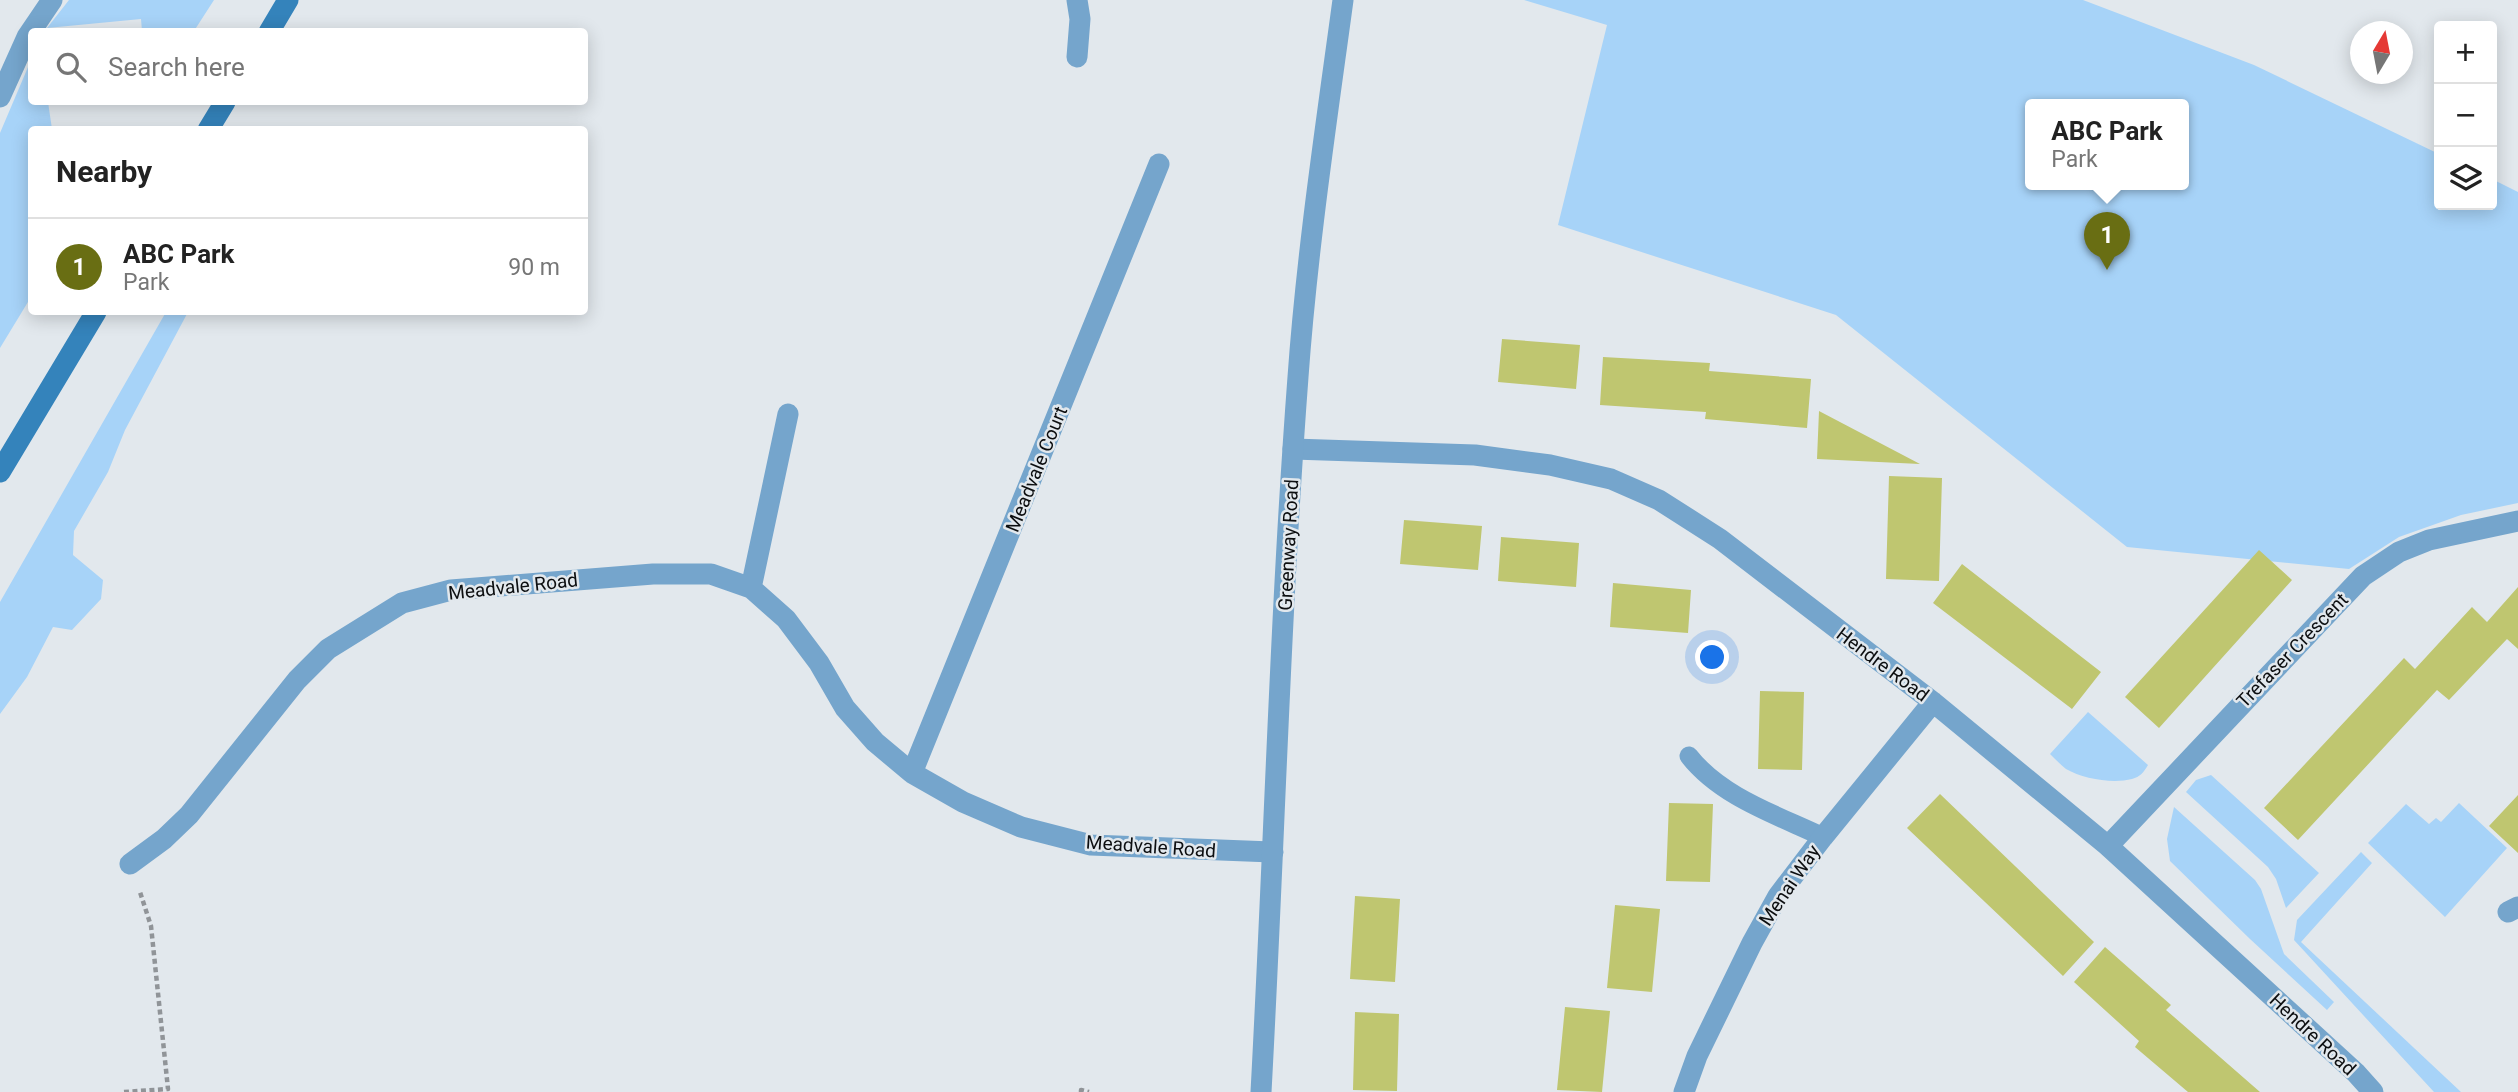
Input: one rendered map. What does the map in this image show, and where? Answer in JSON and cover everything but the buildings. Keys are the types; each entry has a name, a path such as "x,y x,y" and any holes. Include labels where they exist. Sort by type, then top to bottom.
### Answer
{"main road":[{"path":"270,28 288,0"},
{"path":"210,126 223,105"},
{"path":"0,472 94,315"}],"street":[{"path":"33,28 52,0"},
{"path":"1077,0 1080,19 1077,57"},
{"name":"Greenway Road","path":"1261,1092 1298,374 1316,199 1343,0"},
{"path":"0,97 28,36"},
{"name":"Meadvale Court","path":"912,773 1159,164"},
{"path":"751,588 788,414"},
{"name":"Hendre Road","path":"1293,449 1475,455 1550,465 1611,479 1659,500 1720,540 1933,702 2108,846 2356,1073 2373,1092"},
{"name":"Trefaser Crescent","path":"2108,846 2363,576 2399,552 2430,540 2518,521"},
{"name":"Meadvale Road","path":"130,864 164,839 189,815 297,680 328,649 402,603 452,590 653,574 711,575 751,588 786,619 819,663 845,708 875,742 912,773 963,802 1021,827 1091,845 1273,852"},
{"name":"Menai Way","path":"1684,1092 1697,1056 1778,896 1823,836 1933,702"}],"lane":[{"path":"1689,755 1702,772 1722,788 1823,836"}],"path":[{"path":"124,1092 169,1089 151,926 130,864"},
{"path":"1081,1092 1089,1092"}],"shaded area":[{"path":"69,0 214,0 196,28 142,28 141,19 47,28"},
{"path":"1524,0 2083,0 2254,65 2434,152 2434,210 2497,210 2497,182 2518,192 2518,503 2461,515 2399,537 2349,569 2127,547 1836,315 1558,225 1607,25"},
{"path":"28,67 28,105 48,105 52,126 28,126 28,302 0,348 0,133"},
{"path":"164,315 186,315 125,430 108,472 74,531 73,555 103,580 101,599 72,630 53,627 27,677 0,714 0,602"},
{"path":"2088,712 2148,765 2140,776 2116,781 2089,778 2066,769 2050,754"},
{"path":"2211,775 2319,873 2286,908 2276,879 2268,867 2186,792 2196,780"},
{"path":"2459,803 2507,848 2445,917 2368,843 2406,804 2429,824 2436,818 2441,822"},
{"path":"2174,807 2255,880 2261,889 2284,954 2334,1002 2327,1010 2170,861 2167,839"},
{"path":"2361,852 2372,863 2301,942 2461,1092 2434,1092 2294,940 2297,920"}],"place":[{"name":"ABC Park","path":"2107,270"}]}
